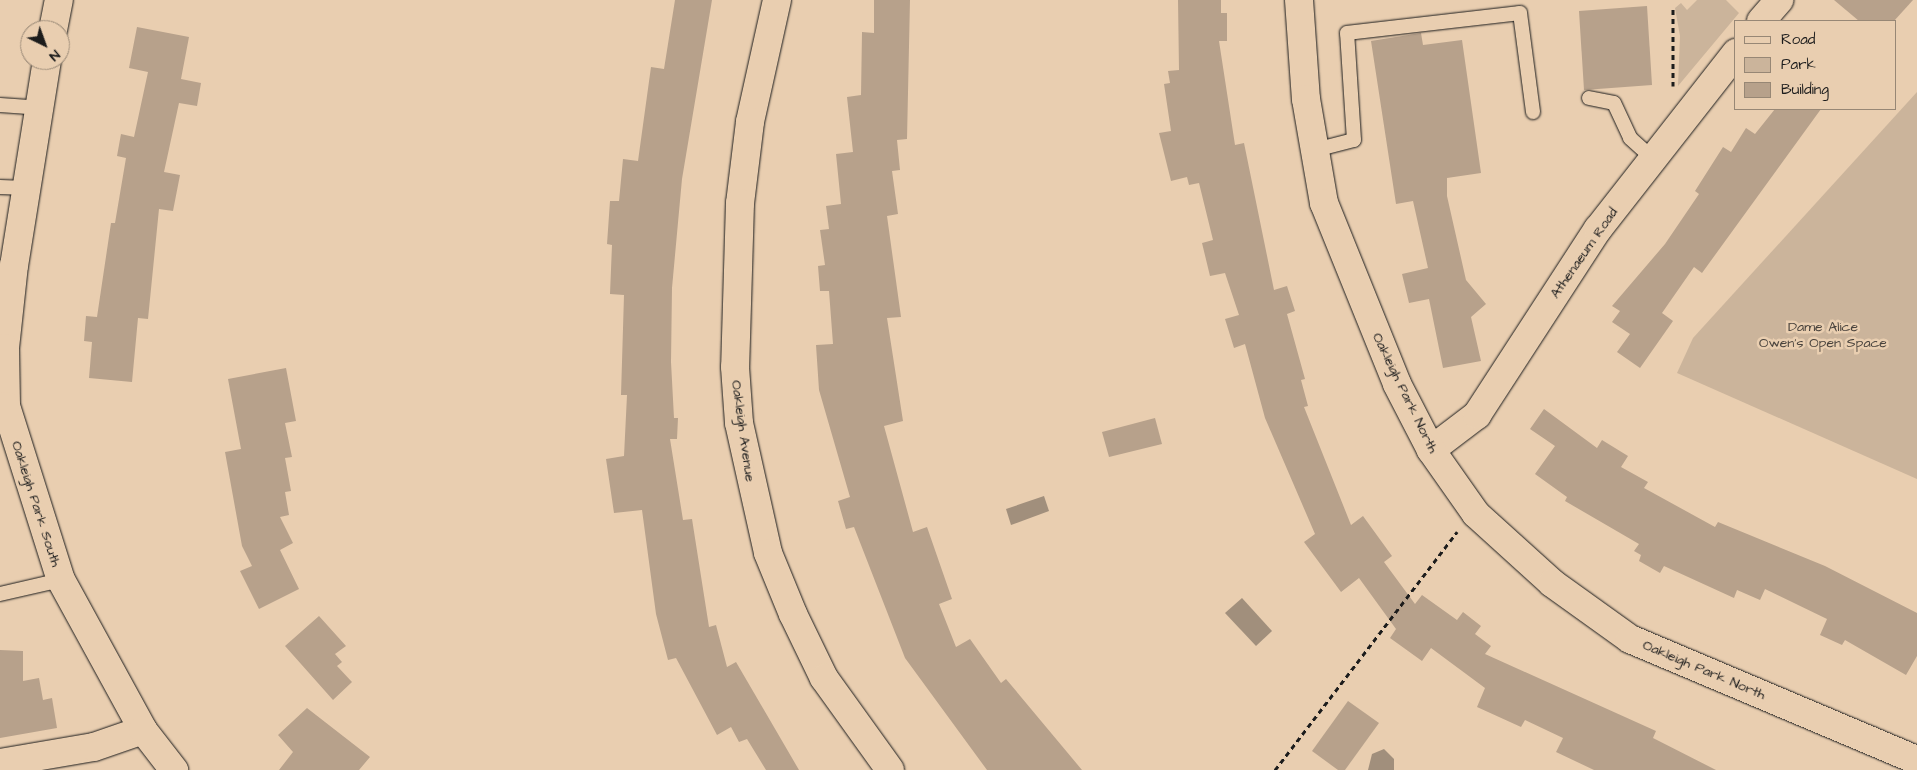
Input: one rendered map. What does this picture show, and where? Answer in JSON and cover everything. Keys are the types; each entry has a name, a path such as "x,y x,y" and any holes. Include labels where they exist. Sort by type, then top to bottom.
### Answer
{"street":[{"path":"55,20 59,0"},
{"name":"Oakleigh Avenue","path":"777,0 750,122 740,203 734,367 739,423 768,553 793,614 824,678 890,770"},
{"name":"Oakleigh Park North","path":"1299,0 1306,99 1324,203 1358,295 1432,450 1476,514 1552,583 1630,639 1917,760"},
{"path":"1762,20 1779,0"},
{"name":"Athenaeum Road","path":"1432,450 1477,415 1598,229 1734,55"},
{"name":"Oakleigh Park South","path":"46,70 40,108 13,187 2,348 6,406 61,580 142,730 174,770"},
{"path":"0,763 94,747 142,730"}],"lane":[{"path":"1315,150 1354,140 1347,33 1520,13 1534,112"},
{"path":"1589,98 1614,103 1630,138 1652,158"},
{"path":"0,104 40,108"},
{"path":"0,594 61,580"}],"path":[{"path":"1673,9 1673,89 1682,120"},
{"path":"1275,770 1446,543 1476,514"}],"green space":[{"path":"1697,0 1726,0 1739,13 1678,86 1680,36 1675,8 1681,3 1687,10"},
{"name":"Dame Alice Owen's Open Space","path":"1917,92 1917,479 1677,373 1693,338"}],"shaded area":[{"path":"1044,496 1049,511 1011,525 1006,509"},
{"path":"1242,598 1272,631 1256,646 1225,613"},
{"path":"1384,749 1394,759 1394,770 1368,770 1372,754"}],"building":[{"path":"675,0 712,0 682,179 672,288 671,362 674,418 678,418 677,439 670,439 683,520 692,519 709,627 716,625 727,667 736,662 799,770 766,770 747,739 739,742 731,727 717,735 676,658 668,660 656,614 642,510 614,513 606,459 624,456 627,395 621,395 624,295 610,294 612,245 607,244 610,201 619,201 623,159 638,161 651,67 664,69"},
{"path":"874,0 910,0 907,139 897,140 900,170 892,171 898,214 887,216 901,317 887,318 903,421 884,426 913,532 927,527 952,599 939,604 956,647 970,639 1001,683 1006,679 1082,770 987,770 905,658 854,527 846,529 838,501 850,497 819,390 816,345 833,344 829,291 820,291 818,266 825,265 820,230 829,229 826,206 841,204 836,154 853,152 847,97 861,95 862,32 874,33"},
{"path":"1178,0 1221,0 1221,13 1227,13 1227,41 1219,41 1235,145 1244,143 1274,290 1287,286 1295,311 1287,314 1305,379 1301,380 1308,406 1304,407 1351,525 1363,516 1392,556 1384,562 1415,604 1422,595 1457,620 1463,612 1481,626 1475,634 1491,646 1485,654 1656,731 1653,738 1716,770 1594,770 1556,752 1563,738 1525,720 1521,727 1477,707 1485,688 1431,648 1422,661 1390,638 1396,629 1359,578 1341,592 1304,542 1315,534 1265,418 1245,344 1234,348 1225,319 1239,315 1225,273 1210,276 1202,243 1213,240 1199,183 1189,185 1187,177 1171,181 1159,133 1171,131 1164,84 1170,83 1168,71 1179,70"},
{"path":"1834,0 1913,0 1895,20 1858,20"},
{"path":"1647,6 1652,85 1584,90 1579,11"},
{"path":"137,27 189,37 181,79 201,83 197,106 179,103 164,172 180,175 173,211 159,209 148,319 138,318 132,382 89,378 92,342 84,341 86,316 97,317 111,223 115,223 126,158 117,156 121,134 134,137 148,72 129,68"},
{"path":"1421,33 1423,45 1462,40 1481,173 1447,178 1447,196 1466,280 1486,304 1471,317 1481,361 1443,368 1429,299 1409,303 1402,274 1428,268 1413,201 1396,204 1371,41"},
{"path":"1774,110 1820,110 1702,273 1694,267 1662,313 1673,321 1640,368 1617,352 1630,334 1612,322 1620,311 1612,306 1665,244 1699,194 1695,191 1723,147 1731,152 1746,128 1755,134"},
{"path":"286,368 296,421 285,423 292,457 285,458 291,491 285,492 289,515 280,517 293,543 280,550 299,589 259,609 240,571 252,566 242,546 225,452 241,449 228,379"},
{"path":"1544,409 1597,448 1602,440 1628,456 1621,467 1648,482 1644,488 1715,527 1718,522 1825,566 1917,613 1917,656 1906,675 1845,640 1842,645 1820,635 1827,619 1765,589 1760,600 1737,590 1734,598 1664,566 1660,573 1639,561 1641,555 1634,551 1639,544 1565,501 1567,497 1535,474 1555,446 1530,429"},
{"path":"1155,418 1162,444 1109,457 1102,432"},
{"path":"319,616 346,646 335,654 342,662 337,666 352,682 333,700 285,646"},
{"path":"0,650 23,651 23,681 39,678 43,700 52,698 57,728 0,738"},
{"path":"1348,701 1379,723 1345,770 1338,770 1312,751"},
{"path":"307,708 370,757 359,770 279,770 293,752 278,735"}]}
